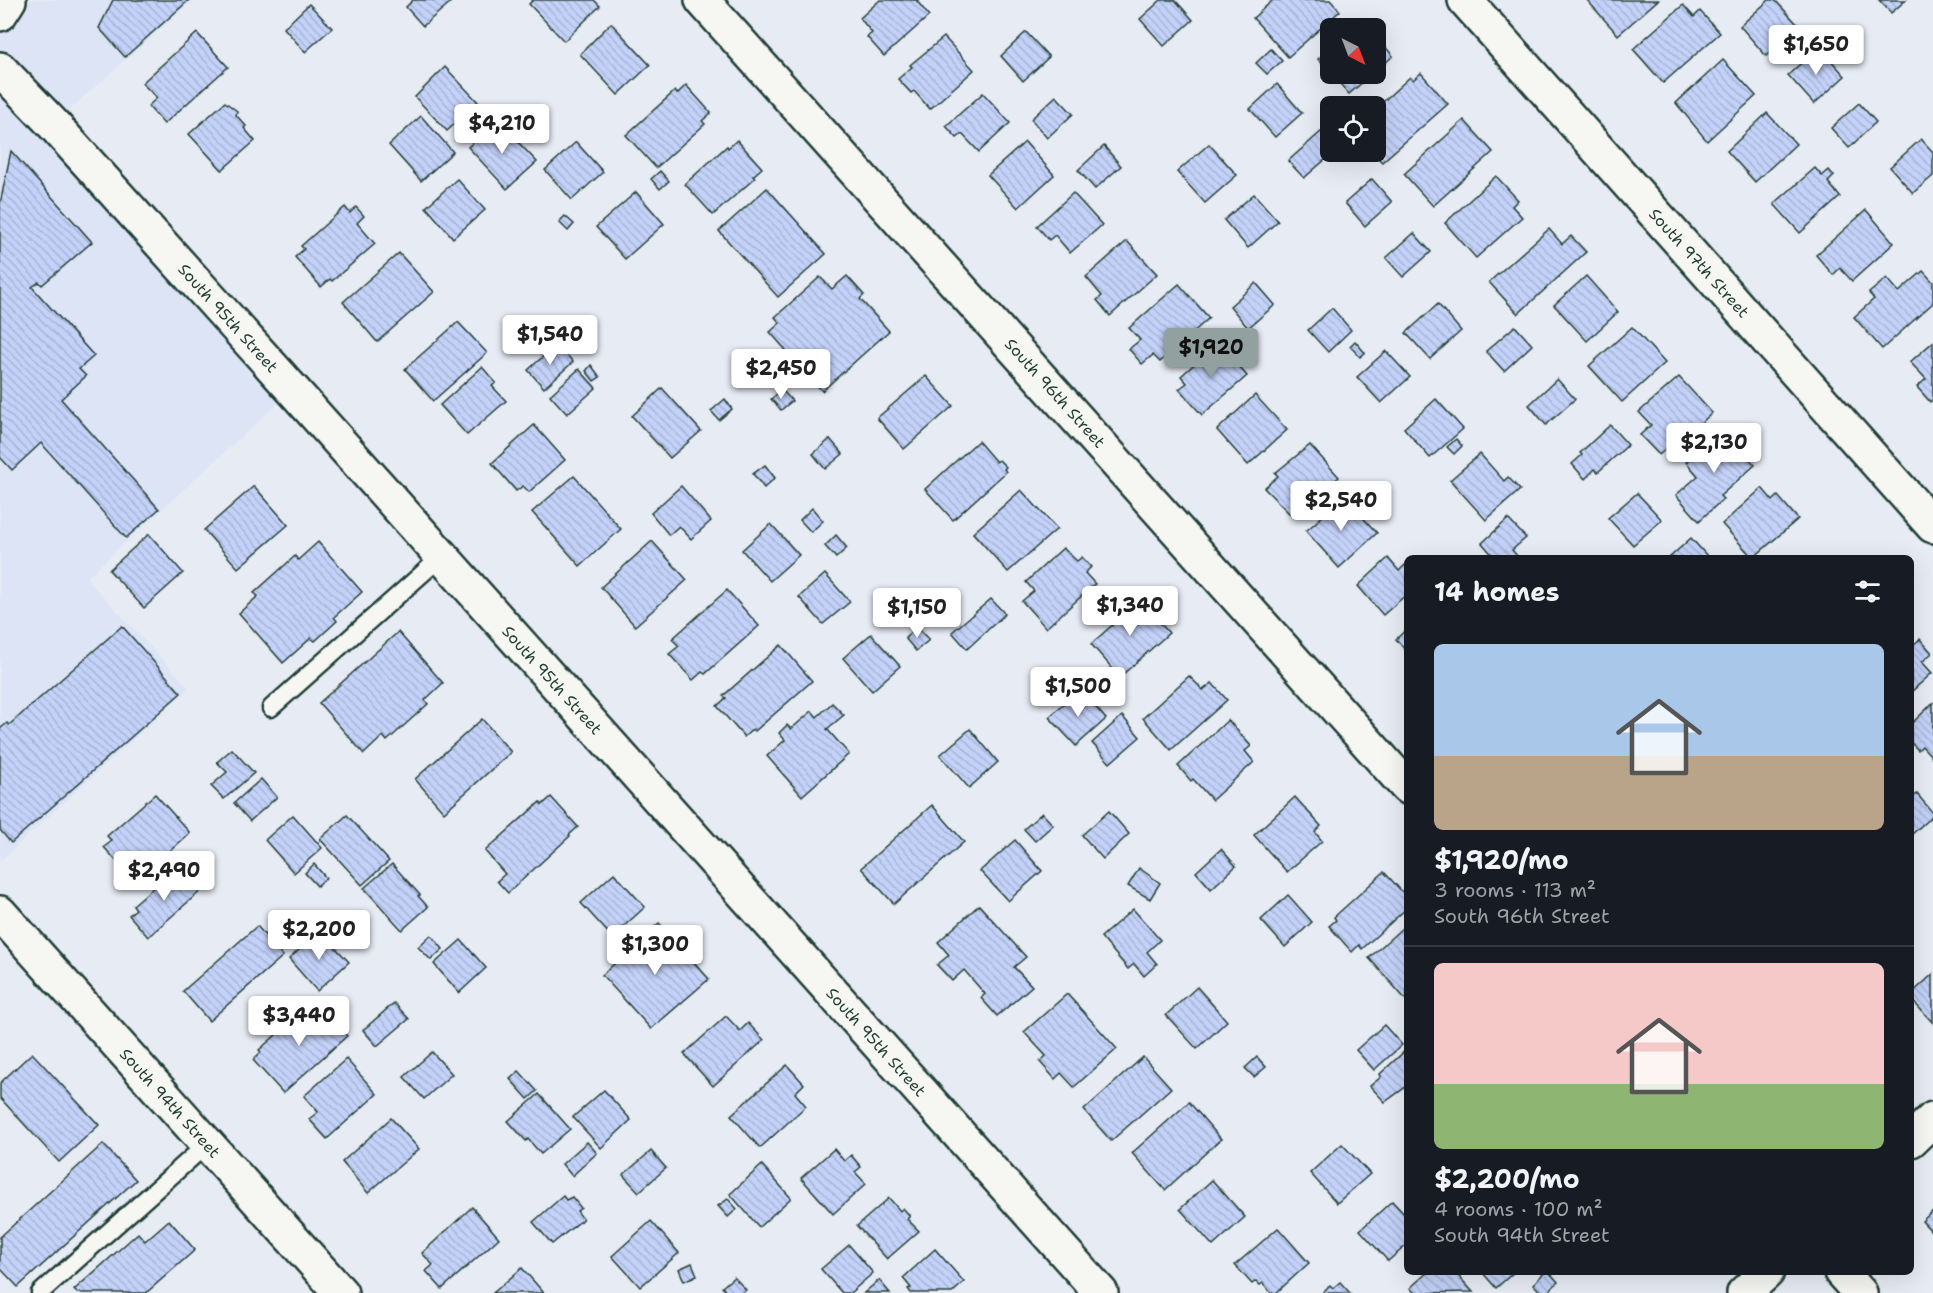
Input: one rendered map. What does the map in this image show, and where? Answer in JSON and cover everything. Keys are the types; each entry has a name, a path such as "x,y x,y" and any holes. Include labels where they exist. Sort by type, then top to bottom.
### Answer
{"street":[{"path":"0,14 9,0"},
{"name":"South 96th Street","path":"702,0 1404,783"},
{"name":"South 97th Street","path":"1465,0 1933,526"},
{"name":"South 95th Street","path":"0,69 53,124 1101,1293"},
{"name":"South 94th Street","path":"0,913 340,1293"},
{"path":"1914,1137 1933,1119"},
{"path":"1744,1293 1764,1275"},
{"path":"1844,1275 1860,1293"}],"lane":[{"path":"271,708 441,557"},
{"path":"40,1293 207,1144"}],"shaded area":[{"path":"9,0 193,0 53,124 293,390 86,578 189,688 0,861 0,14"}],"building":[{"path":"113,0 189,0 125,57 99,28"},
{"path":"413,0 452,1 423,26 406,7"},
{"path":"533,0 594,0 600,6 564,41 529,4"},
{"path":"880,0 918,0 929,16 884,56 867,37 872,33 860,18"},
{"path":"1161,0 1175,0 1193,20 1164,46 1140,19"},
{"path":"1273,0 1330,0 1340,11 1332,18 1320,18 1320,29 1288,57 1253,18"},
{"path":"1587,0 1658,0 1618,35"},
{"path":"1769,0 1775,0 1799,26 1766,56 1740,26"},
{"path":"1879,0 1906,0 1891,13"},
{"path":"309,4 332,28 305,52 284,28"},
{"path":"1683,5 1694,17 1700,11 1720,33 1663,83 1633,49"},
{"path":"611,23 650,65 618,95 580,54"},
{"path":"1026,32 1049,57 1023,81 1001,56"},
{"path":"197,33 228,67 164,124 148,106 157,98 142,83"},
{"path":"944,37 974,70 930,109 914,91 911,93 898,79 912,67 910,65"},
{"path":"1819,47 1845,76 1814,104 1788,75"},
{"path":"1386,48 1393,56 1386,62"},
{"path":"1271,49 1282,61 1267,74 1256,63"},
{"path":"1723,60 1756,96 1707,141 1676,103"},
{"path":"445,67 478,102 447,131 415,97"},
{"path":"1421,73 1448,104 1386,158 1386,99 1410,77 1413,80"},
{"path":"1277,84 1302,113 1275,137 1250,109"},
{"path":"1340,84 1360,84 1349,94"},
{"path":"686,85 711,113 702,121 705,124 656,168 626,135 675,91 677,94"},
{"path":"983,93 1010,123 979,152 962,134 957,138 946,126"},
{"path":"1056,96 1073,114 1047,138 1031,119"},
{"path":"225,102 237,111 236,115 255,141 222,170 189,134"},
{"path":"1859,103 1876,122 1849,148 1831,128"},
{"path":"1767,113 1796,144 1755,182 1727,151"},
{"path":"421,116 453,152 421,181 389,145"},
{"path":"497,120 537,162 507,189 468,147"},
{"path":"1464,120 1493,152 1433,206 1404,174"},
{"path":"1320,133 1320,162 1322,162 1304,178 1288,161"},
{"path":"1921,139 1933,152 1933,176 1913,193 1890,167"},
{"path":"737,140 762,168 753,176 755,178 713,215 685,184 727,146 728,148"},
{"path":"576,142 603,172 572,200 545,170"},
{"path":"1025,142 1054,175 1018,208 988,175"},
{"path":"1209,144 1237,175 1205,203 1177,172"},
{"path":"1104,146 1121,166 1095,189 1078,170"},
{"path":"11,151 92,242 42,285 39,282 32,287 94,356 79,369 86,376 61,399 159,509 126,538 41,443 12,470 0,457 0,204"},
{"path":"1815,168 1822,176 1829,170 1834,176 1828,182 1840,197 1800,233 1774,204"},
{"path":"660,171 669,181 660,189 651,179"},
{"path":"1496,176 1518,200 1512,206 1522,217 1476,258 1445,223"},
{"path":"457,179 485,210 453,238 426,207"},
{"path":"1372,179 1392,202 1365,226 1345,203"},
{"path":"767,188 826,254 778,297 719,231"},
{"path":"636,192 664,224 625,259 596,227"},
{"path":"1073,193 1102,225 1070,253 1055,235 1049,240 1037,226"},
{"path":"1254,194 1278,221 1248,248 1224,220"},
{"path":"345,207 350,213 356,207 364,216 357,223 375,244 332,281 330,279 321,287 295,257 304,249 301,246"},
{"path":"1866,210 1894,243 1852,281 1840,268 1833,275 1816,255"},
{"path":"565,216 574,224 568,231 559,222"},
{"path":"1549,229 1562,244 1571,236 1586,252 1518,314 1489,282"},
{"path":"1414,233 1431,252 1403,277 1386,258"},
{"path":"1127,241 1157,274 1110,316 1097,300 1102,296 1086,277"},
{"path":"399,253 434,292 377,342 343,302"},
{"path":"1923,271 1933,282 1933,303 1882,349 1854,317 1874,299 1869,293 1887,278 1899,292"},
{"path":"847,276 864,295 860,299 889,331 822,391 770,332 780,323 775,317 820,277 832,289"},
{"path":"1586,276 1618,312 1587,341 1554,305"},
{"path":"1256,283 1275,305 1248,328 1230,306"},
{"path":"1179,284 1209,318 1160,362 1153,355 1142,364 1129,349 1140,340 1129,328"},
{"path":"1438,304 1461,331 1430,359 1406,333"},
{"path":"1332,308 1351,330 1328,352 1308,330"},
{"path":"458,322 487,353 433,401 405,369"},
{"path":"1515,326 1532,345 1504,371 1486,351"},
{"path":"1632,327 1665,363 1622,402 1589,366"},
{"path":"1355,341 1365,353 1360,357 1350,346"},
{"path":"1933,342 1933,399 1930,402 1917,387 1926,379 1910,362"},
{"path":"1218,343 1247,376 1202,415 1179,389 1187,383 1181,376"},
{"path":"557,344 573,362 544,388 528,370"},
{"path":"1386,351 1410,377 1381,403 1357,377"},
{"path":"591,365 600,377 594,381 586,371"},
{"path":"482,367 496,383 492,386 506,401 467,435 440,405"},
{"path":"579,369 596,388 567,414 550,395"},
{"path":"926,376 953,406 904,449 877,418"},
{"path":"1679,377 1712,413 1673,449 1670,445 1659,455 1640,435 1651,425 1639,412"},
{"path":"1557,379 1575,399 1546,425 1529,405"},
{"path":"662,388 701,431 670,458 632,416"},
{"path":"782,390 792,401 781,410 771,399"},
{"path":"1255,395 1287,430 1248,465 1217,430"},
{"path":"725,399 732,409 719,420 711,411"},
{"path":"1436,399 1463,429 1430,458 1404,428"},
{"path":"534,425 565,460 529,492 523,486 516,491 492,463"},
{"path":"1610,425 1628,445 1598,472 1595,469 1585,479 1572,464 1582,455 1580,453"},
{"path":"1723,430 1755,465 1720,496 1723,499 1699,521 1676,495 1698,476 1686,462"},
{"path":"830,439 843,454 825,469 813,454"},
{"path":"1456,439 1462,446 1454,454 1447,447"},
{"path":"978,441 996,462 999,460 1006,467 1004,469 1006,472 953,520 925,489"},
{"path":"1310,445 1339,477 1293,517 1264,488 1278,476 1275,473"},
{"path":"1480,454 1504,481 1508,477 1520,490 1486,520 1450,480"},
{"path":"765,465 775,478 764,488 753,474"},
{"path":"574,476 621,529 580,566 532,512"},
{"path":"254,486 288,525 238,568 204,530"},
{"path":"681,486 711,521 691,539 679,526 669,535 651,513"},
{"path":"1762,488 1773,501 1778,496 1798,519 1756,555 1750,555 1722,524"},
{"path":"1021,490 1057,529 1008,572 973,533"},
{"path":"1637,493 1662,520 1633,545 1608,518"},
{"path":"1344,497 1377,533 1339,568 1306,531"},
{"path":"812,508 823,521 811,532 800,520"},
{"path":"1508,519 1526,538 1512,550 1516,555 1492,555 1482,543"},
{"path":"771,524 799,555 770,581 742,550"},
{"path":"149,534 183,573 144,608 109,570"},
{"path":"836,535 847,548 836,558 825,546"},
{"path":"1691,538 1706,555 1672,555"},
{"path":"652,541 687,580 635,626 601,587"},
{"path":"318,542 362,592 334,617 337,621 315,641 311,638 283,663 239,613 258,596 254,593 295,556 298,560"},
{"path":"1063,548 1077,561 1082,557 1091,567 1085,573 1095,584 1046,628 1022,601 1034,591 1026,582"},
{"path":"1388,558 1399,571 1404,566 1404,597 1383,615 1358,586"},
{"path":"825,574 850,602 823,624 799,597"},
{"path":"727,590 759,626 705,674 702,672 693,680 669,654 679,646 672,639"},
{"path":"1136,596 1169,633 1120,677 1091,644 1118,620 1113,615"},
{"path":"991,599 1005,614 967,649 952,632"},
{"path":"122,626 181,693 11,843 0,830 0,729 7,723 9,725"},
{"path":"917,627 929,640 916,651 905,638"},
{"path":"398,632 443,683 425,700 428,704 387,741 383,736 364,754 319,703"},
{"path":"1404,632 1404,648 1396,639"},
{"path":"871,634 900,666 872,691 843,658"},
{"path":"1920,639 1932,653 1922,662 1932,673 1914,689 1914,644"},
{"path":"781,645 812,681 755,731 753,729 744,737 717,706 726,698 723,696"},
{"path":"1189,676 1203,690 1212,683 1227,700 1171,750 1143,718"},
{"path":"1080,689 1106,719 1076,746 1049,717"},
{"path":"832,703 844,715 827,729 849,754 802,796 767,756 785,740 779,733 787,725 791,729 812,711 817,717"},
{"path":"1933,703 1933,758 1922,746 1918,750 1914,746 1914,721"},
{"path":"1122,716 1140,737 1110,763 1092,743"},
{"path":"482,719 511,752 444,812 415,779"},
{"path":"1228,720 1251,746 1245,751 1254,762 1212,800 1178,766"},
{"path":"970,729 998,762 969,788 940,755"},
{"path":"232,749 254,773 224,799 211,786 227,772 217,762"},
{"path":"261,779 277,797 250,821 234,803"},
{"path":"155,794 190,833 135,882 104,847 112,841 107,836"},
{"path":"1917,794 1933,815 1914,832 1914,796"},
{"path":"551,797 578,827 508,893 497,881 505,874 485,851 540,802 542,805"},
{"path":"1295,797 1321,826 1315,832 1322,841 1287,872 1254,835"},
{"path":"932,805 964,842 894,904 861,868"},
{"path":"1109,811 1129,834 1103,859 1082,835"},
{"path":"1042,813 1053,825 1035,841 1024,829"},
{"path":"293,815 322,848 294,873 265,840"},
{"path":"347,815 389,861 362,885 320,839"},
{"path":"1015,840 1042,871 1008,901 980,871"},
{"path":"1221,849 1236,866 1211,889 1196,872"},
{"path":"314,864 326,878 317,886 305,873"},
{"path":"392,864 428,907 402,930 364,888"},
{"path":"1139,868 1160,883 1150,899 1128,886"},
{"path":"188,870 204,888 148,937 129,915 136,909 133,905 162,880 167,887"},
{"path":"1384,872 1404,894 1404,911 1362,949 1359,945 1352,952 1329,926 1336,920 1334,917"},
{"path":"614,873 645,907 612,937 581,903"},
{"path":"1288,895 1312,922 1285,947 1261,920"},
{"path":"979,905 1026,957 1014,967 1032,986 997,1016 981,998 985,994 964,970 952,981 937,965 949,955 938,942"},
{"path":"1133,909 1160,940 1147,952 1157,964 1144,976 1134,964 1128,969 1101,937"},
{"path":"659,923 709,979 651,1029 602,975"},
{"path":"257,926 283,956 209,1021 183,991"},
{"path":"1402,928 1404,930 1404,998 1369,958"},
{"path":"320,931 349,962 317,991 289,959"},
{"path":"431,935 443,949 431,960 418,947"},
{"path":"461,940 486,968 459,993 434,964"},
{"path":"1933,974 1933,1023 1914,1002 1914,991"},
{"path":"1197,987 1227,1021 1197,1049 1166,1015"},
{"path":"1067,994 1117,1049 1074,1087 1061,1073 1055,1079 1040,1062 1046,1056 1024,1032"},
{"path":"315,1000 347,1036 283,1093 253,1060 261,1052 259,1050"},
{"path":"394,1003 409,1019 377,1046 363,1030"},
{"path":"726,1016 740,1031 748,1023 764,1040 713,1086 684,1054"},
{"path":"1384,1025 1402,1045 1374,1070 1356,1050"},
{"path":"432,1052 452,1074 424,1099 404,1077"},
{"path":"1404,1052 1404,1088 1385,1102 1370,1086 1381,1077 1380,1074"},
{"path":"32,1053 99,1125 59,1162 0,1098 0,1083"},
{"path":"1143,1057 1171,1088 1111,1141 1084,1110"},
{"path":"1257,1057 1266,1067 1254,1077 1245,1068"},
{"path":"346,1059 377,1094 327,1139 309,1119 318,1112 304,1096"},
{"path":"787,1065 804,1084 795,1093 806,1106 760,1148 731,1115"},
{"path":"519,1071 537,1091 528,1099 510,1079"},
{"path":"604,1090 631,1120 601,1148 573,1117"},
{"path":"539,1094 570,1129 541,1154 508,1121"},
{"path":"1189,1102 1221,1139 1165,1190 1132,1153"},
{"path":"391,1118 419,1149 368,1193 342,1162"},
{"path":"587,1142 597,1153 572,1176 562,1164"},
{"path":"103,1144 136,1180 18,1287 0,1268 0,1237"},
{"path":"1342,1144 1370,1174 1337,1203 1310,1173"},
{"path":"834,1149 844,1161 851,1155 861,1167 855,1172 866,1184 833,1214 801,1178"},
{"path":"651,1151 666,1168 639,1192 623,1175"},
{"path":"762,1165 791,1198 759,1227 730,1194"},
{"path":"1212,1180 1245,1217 1213,1246 1180,1209"},
{"path":"563,1196 566,1200 572,1197 581,1208 577,1211 583,1219 552,1244 533,1222"},
{"path":"889,1198 900,1211 903,1208 910,1216 907,1219 919,1231 887,1259 857,1226"},
{"path":"728,1199 737,1209 728,1217 718,1206"},
{"path":"1392,1201 1404,1214 1404,1248 1388,1261 1360,1230"},
{"path":"472,1207 499,1238 442,1289 426,1271 433,1265 422,1253"},
{"path":"1933,1211 1933,1233 1922,1221"},
{"path":"169,1220 195,1250 146,1293 77,1293 74,1290 138,1233 145,1241"},
{"path":"651,1221 679,1253 640,1287 612,1256"},
{"path":"1278,1228 1309,1263 1276,1293 1271,1293 1263,1283 1260,1285 1256,1281 1252,1284 1235,1265"},
{"path":"849,1245 873,1273 850,1293 842,1293 821,1269"},
{"path":"935,1249 964,1282 952,1293 911,1293 908,1289 911,1288 903,1278"},
{"path":"692,1263 697,1275 684,1281 679,1269"},
{"path":"522,1268 544,1293 493,1293"},
{"path":"1425,1275 1458,1275 1473,1292 1415,1293 1410,1288"},
{"path":"1485,1275 1511,1275 1496,1288"},
{"path":"1542,1275 1552,1275 1558,1282 1547,1293 1542,1293 1533,1284"},
{"path":"734,1277 746,1290 742,1293 727,1293 722,1287"},
{"path":"879,1280 890,1293 864,1293"},
{"path":"1340,1282 1350,1293 1322,1293 1330,1285 1333,1288"}]}
